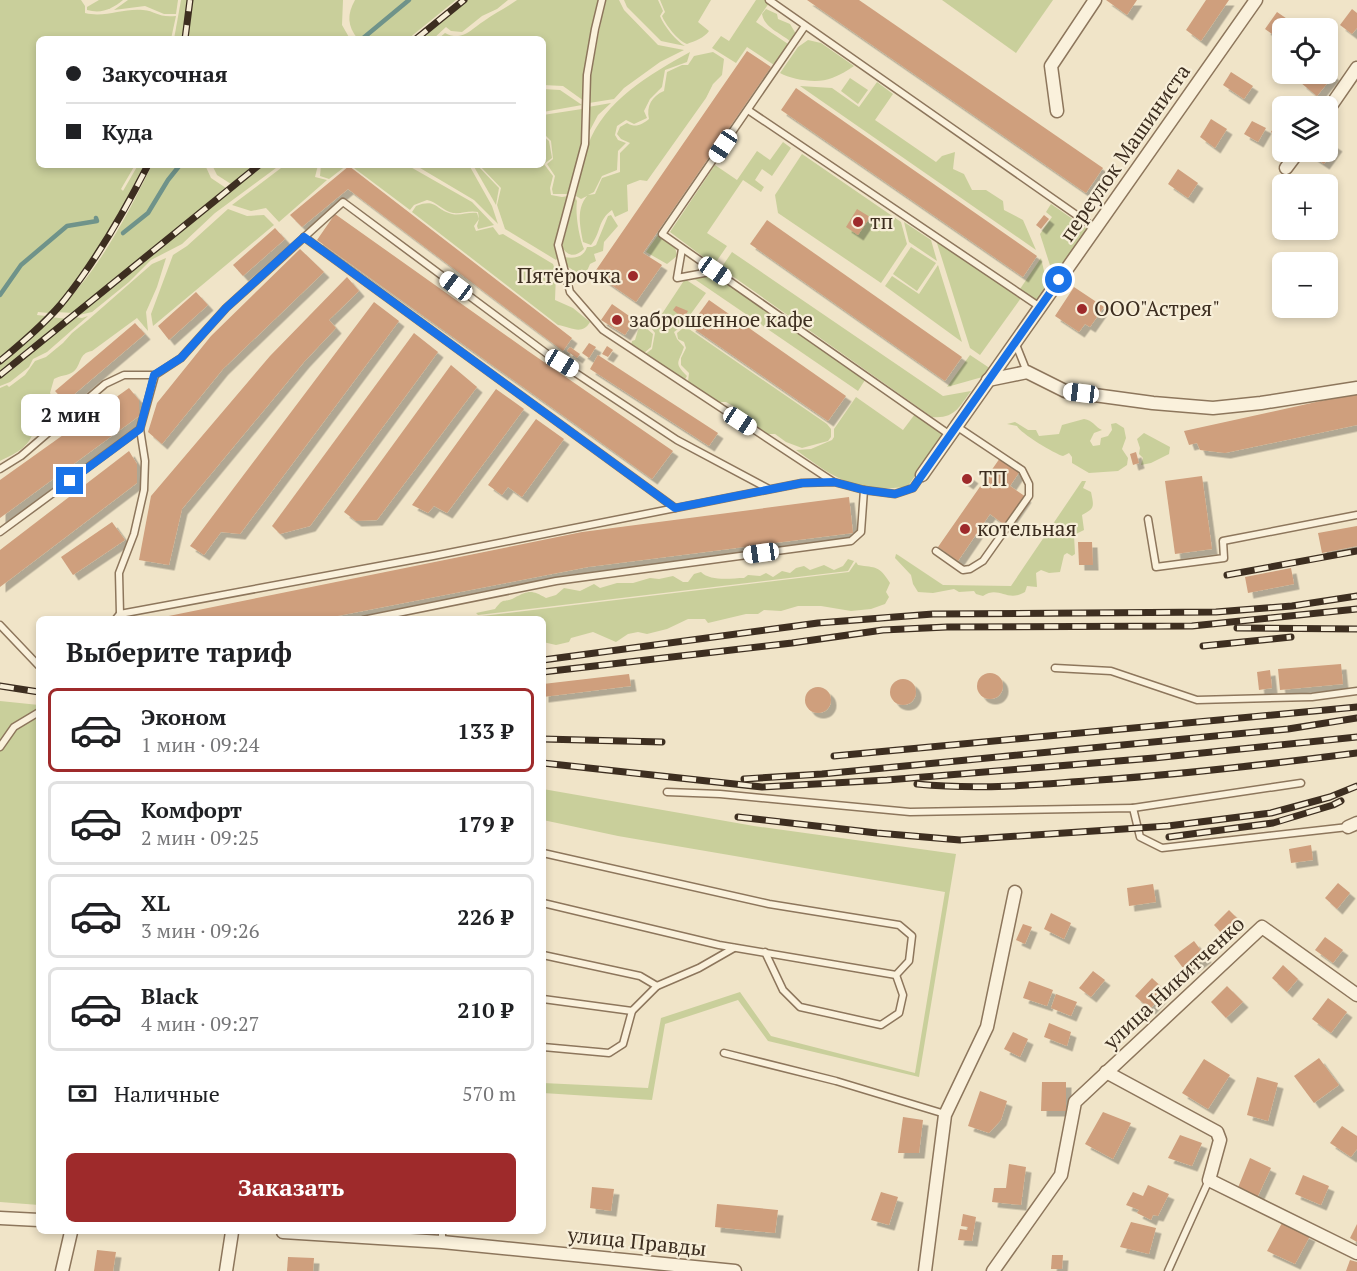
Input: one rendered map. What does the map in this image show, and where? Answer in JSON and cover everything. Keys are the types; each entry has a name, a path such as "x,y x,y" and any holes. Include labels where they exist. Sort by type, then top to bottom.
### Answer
{"street":[{"path":"1058,111 1051,66 1095,0"},
{"name":"переулок Машиниста","path":"922,475 1256,0"},
{"path":"1338,96 1357,68"},
{"path":"1286,168 1290,162"},
{"path":"988,380 1028,372 1065,391 1153,403 1213,408 1357,388"},
{"path":"925,1271 945,1115 987,1027 1015,892"},
{"name":"улица Никитченко","path":"1106,1072 1263,927 1357,995"},
{"path":"993,1271 1061,1175 1075,1102 1106,1072 1217,1132 1220,1140 1209,1180 1357,1253"},
{"path":"0,1218 36,1220"},
{"path":"62,1271 71,1234"},
{"path":"226,1271 232,1234"},
{"name":"улица Правды","path":"347,1234 442,1237 735,1271"}],"lane":[{"path":"602,0 587,75 585,144 558,245 570,292 603,330 834,482"},
{"path":"769,0 1095,229"},
{"path":"806,26 662,234 953,431 1022,470 1029,484 1029,496 979,564 963,570 936,551"},
{"path":"748,110 1040,307"},
{"path":"0,469 21,456 105,384 124,375 154,375 181,358 226,308 343,202 550,356 677,440 767,488"},
{"path":"304,237 675,508"},
{"path":"682,249 677,278 715,271"},
{"path":"1016,342 1028,372"},
{"path":"117,616 119,573 134,534 144,490 145,461 140,429 154,375"},
{"path":"0,532 140,429"},
{"path":"122,616 767,488 802,483 834,482 864,490 895,494 913,488 922,475"},
{"path":"383,616 556,581 851,541 861,532 864,490"},
{"path":"1148,519 1156,567 1224,558 1223,542 1357,515"},
{"path":"0,625 36,663"},
{"path":"1054,668 1111,671 1197,700 1312,697 1357,691"},
{"path":"0,747 14,727 36,714"},
{"path":"668,792 720,794 910,812 1133,808 1301,783"},
{"path":"1133,808 1140,837 1162,848 1352,825"},
{"path":"546,855 769,904 899,925 912,936 909,962 896,975"},
{"path":"546,904 735,948 896,975"},
{"path":"546,1047 609,1053 623,1044 632,1011 657,986 699,968 735,948"},
{"path":"765,952 783,990 800,1007 881,1025 899,1013 903,995 896,975"},
{"path":"546,956 640,976 657,986"},
{"path":"546,999 632,1011"},
{"path":"724,1053 836,1081 945,1115"},
{"path":"1168,1271 1209,1180"}],"green space":[{"path":"0,0 81,0 85,6 85,13 143,10 165,16 176,16 172,36 36,36 36,168 133,168 121,189 123,191 136,168 143,168 115,224 78,280 49,313 38,312 37,315 46,316 0,359"},
{"path":"99,0 123,0 106,10 87,10 87,7"},
{"path":"128,0 178,0 176,14 164,14 145,6 114,10"},
{"path":"181,0 189,0 184,36 175,36"},
{"path":"193,0 343,0 342,25 348,36 187,36"},
{"path":"355,0 456,0 412,36 356,36 349,20"},
{"path":"468,0 508,0 462,32 451,31 446,27 436,36 423,36"},
{"path":"517,0 599,0 584,101 563,86 546,85 546,36 461,36"},
{"path":"605,0 619,0 624,10 658,45 684,50 660,62 624,88 614,99 589,103 591,75"},
{"path":"624,0 658,0 663,11 660,16 664,24 685,46 661,41 627,7"},
{"path":"660,0 711,0 698,22 709,31 705,36 687,44 683,42 672,32 662,16 665,12"},
{"path":"756,0 765,0 769,3 756,22 788,44 774,65 747,47 736,63 712,48 721,36 729,41"},
{"path":"942,0 1053,0 1016,53"},
{"path":"766,9 777,14 778,19 790,24 796,34 794,39 790,41 766,23 762,14"},
{"path":"808,40 821,43 854,66 835,77 820,81 798,79 780,73 798,47"},
{"path":"690,52 687,62 665,70 662,87 650,99 644,111 647,118 634,124 626,120 617,126 615,135 618,140 626,143 618,151 617,170 602,176 594,192 588,195 595,194 602,178 620,172 620,153 630,143 621,139 617,134 620,127 627,123 638,125 649,119 649,106 656,96 664,91 667,72 682,65 688,65 694,56 713,52 724,59 722,75 713,84 706,98 647,181 640,180 627,185 628,211 615,217 612,210 604,218 591,245 583,242 580,212 587,196 581,199 576,196 586,151 595,129 605,115 630,90 644,79"},
{"path":"850,78 868,90 858,104 841,91"},
{"path":"877,82 893,94 875,120 936,162 942,156 955,152 953,169 964,174 972,190 986,190 1003,201 1004,210 1023,220 1036,250 800,86 832,88 859,107"},
{"path":"546,89 560,90 582,105 546,111"},
{"path":"611,103 598,115 588,134 588,107"},
{"path":"582,109 581,145 568,194 553,194 555,176 547,164 553,159 551,141 546,136 546,115"},
{"path":"546,138 549,141 552,158 546,162"},
{"path":"783,142 791,148 772,176 762,169 755,180 764,187 761,192 743,180 707,233 727,246 714,265 670,232 715,165 737,180 757,151 770,160"},
{"path":"802,154 901,222 907,244 881,283 778,213 775,195"},
{"path":"546,167 553,176 551,195 568,196 557,234 558,258 556,260 505,229 497,205 501,188 482,168"},
{"path":"150,168 206,168 211,178 226,188 74,313 56,312 85,279 122,224"},
{"path":"214,168 250,168 231,184 217,175"},
{"path":"259,168 276,168 215,213 182,244 151,260 129,282 92,312 79,315"},
{"path":"281,168 317,168 315,177 327,180 279,222 266,208 251,211 232,205"},
{"path":"321,168 343,168 329,179 320,176"},
{"path":"354,168 412,168 472,202 494,225 478,229 478,212 453,213 427,200 414,205 410,210"},
{"path":"420,168 471,168 492,206 498,224 474,200"},
{"path":"475,168 480,168 499,188 496,205"},
{"path":"575,197 578,225 584,249 572,255 562,247"},
{"path":"428,203 452,214 477,213 479,219 474,226 476,231 493,227 499,235 503,234 553,264 556,273 555,300 573,308 590,322 587,326 576,330 558,325 412,212 416,206"},
{"path":"1051,204 1090,231 1055,281 1040,234 1052,217 1046,212"},
{"path":"228,209 247,216 264,215 274,225 153,326 151,314 173,255 187,246"},
{"path":"611,215 618,226 604,242 603,251 594,254 596,261 590,264 584,278 567,266 564,257 578,257 587,247 596,245 608,216"},
{"path":"904,222 931,240 937,261 909,242"},
{"path":"658,235 675,247 677,256 667,264 646,252"},
{"path":"936,240 1021,298 980,355 970,348"},
{"path":"911,247 936,263 917,291 893,274"},
{"path":"732,252 943,396 971,391 956,411 946,416 932,417 721,268"},
{"path":"166,258 146,312 148,331 137,318 92,351 84,354 73,372 54,379 50,393 57,403 46,409 45,422 35,425 30,439 23,448 0,461 0,388 7,385 9,387 25,375 35,361 46,357 63,343 152,264"},
{"path":"1041,258 1048,288 1039,302 1020,289"},
{"path":"938,265 962,342 885,286 892,276 919,294"},
{"path":"714,274 865,380 858,391 693,278"},
{"path":"685,279 706,293 682,326 674,332 684,347 678,362 687,376 684,381 644,355 652,349 655,333 652,329"},
{"path":"88,316 47,352 33,359 29,367 10,382 0,386 0,377 75,317"},
{"path":"50,317 68,319 0,372 0,363"},
{"path":"642,327 653,334 651,347 643,354 631,345 638,330"},
{"path":"682,329 689,329 827,424 831,429 831,437 828,441 802,448 786,442 775,434 765,434 755,428 752,419 736,416 733,406 726,402 716,402 688,382 689,373 681,365 681,358 686,348 684,342 678,339 677,333"},
{"path":"970,355 991,369 986,376 947,387"},
{"path":"856,397 903,430 915,414 944,434 908,486 881,488 851,483 820,467 796,450 811,449 832,440 834,429"},
{"path":"1084,419 1102,430 1094,433 1090,441 1093,446 1100,445 1101,438 1108,436 1112,430 1111,424 1116,423 1124,428 1126,438 1122,449 1128,458 1127,465 1118,471 1089,473 1072,463 1069,453 1063,456 1031,438 1017,426 1007,424 1015,422 1028,430 1036,430 1039,436 1059,434 1062,425"},
{"path":"1144,433 1170,447 1169,454 1141,465 1143,458 1139,454 1137,439"},
{"path":"1082,481 1086,481 1083,488 1091,492 1093,504 1089,511 1082,515 1084,530 1074,535 1075,554 1064,555 1060,572 1049,573 1041,570 1036,573 1037,587 1027,586 1025,592 1019,595 994,592 983,596 974,591 959,592 954,589 933,593 918,592 911,575 895,558 896,554 943,585 1011,586"},
{"path":"848,559 854,561 848,571 478,615 476,613 495,609 503,601 527,592 534,592 546,598 556,595 564,588 580,591 594,584 600,588 617,583 633,583 650,578 673,576 683,582 688,582 694,574 701,572 710,577 722,579 744,578 748,575 760,576 766,573 773,577 782,571 790,573 804,566 810,570 824,565 834,570 843,566"},
{"path":"856,562 858,565 877,568 883,573 890,583 886,592 889,597 885,604 871,609 851,611 821,606 798,606 781,611 764,610 758,614 746,614 708,623 705,619 688,619 667,629 647,634 638,632 628,634 616,642 593,632 556,645 546,643 546,616 482,616 849,572"},
{"path":"0,701 36,705 36,1205 0,1202"},
{"path":"546,790 754,826 956,854 919,1077 768,1041 738,1000 665,1024 652,1100 546,1093 546,1083 648,1088 661,1018 740,992 771,1036 915,1073 945,892 618,836 546,821"}],"building":[{"path":"807,0 859,0 1103,168 1086,193"},
{"path":"1106,0 1137,0 1127,15"},
{"path":"1206,0 1229,0 1201,41 1186,30"},
{"path":"1352,9 1357,13 1357,28 1352,34 1340,25"},
{"path":"1277,12 1286,18 1273,18"},
{"path":"1272,19 1272,34 1265,29"},
{"path":"747,51 771,67 643,253 662,265 636,302 594,273"},
{"path":"1231,72 1253,86 1244,99 1223,85"},
{"path":"1302,84 1327,84 1317,96"},
{"path":"796,88 1037,256 1023,277 781,110"},
{"path":"1211,119 1227,129 1215,148 1200,137"},
{"path":"1252,121 1266,128 1258,142 1244,134"},
{"path":"347,168 352,168 572,338 563,351 348,189 302,227 290,215"},
{"path":"1178,169 1198,183 1188,198 1168,184"},
{"name":"тп","path":"857,209 870,217 858,235 846,227"},
{"path":"335,214 673,451 652,479 317,240"},
{"path":"1044,215 1049,219 1041,229 1036,225"},
{"path":"767,220 962,357 945,381 750,244"},
{"path":"275,228 285,239 243,276 233,265"},
{"path":"300,249 324,272 223,369 162,444 148,432 157,403 211,336"},
{"path":"347,277 359,291 329,320 336,328 304,362 182,509 169,565 139,560 151,496 270,356"},
{"name":"ООО\"Астрея\"","path":"1074,287 1104,307 1090,327 1085,324 1079,332 1055,316"},
{"path":"196,292 208,305 169,340 158,326"},
{"path":"709,300 846,396 828,421 690,326"},
{"path":"374,302 399,321 240,534 221,532 204,555 190,546"},
{"path":"612,304 635,320 625,335 601,320"},
{"path":"676,306 688,311 682,321 676,317 678,314 673,310"},
{"path":"135,323 145,334 65,402 55,391"},
{"path":"414,333 438,352 310,526 280,534 272,526"},
{"path":"589,343 596,347 589,358 582,353"},
{"path":"607,346 613,350 608,357 602,354"},
{"path":"570,347 580,354 577,358 567,351"},
{"path":"598,355 718,433 709,446 590,369"},
{"path":"451,365 477,387 377,520 356,521 344,512"},
{"path":"129,388 139,400 139,416 0,518 0,480"},
{"path":"496,389 524,409 447,513 434,506 428,513 412,505"},
{"path":"1357,393 1357,425 1225,453 1200,450 1197,443 1189,445 1184,431"},
{"path":"536,419 564,439 522,497 508,487 502,495 488,485"},
{"path":"129,451 137,464 137,483 0,587 0,550"},
{"path":"1136,452 1139,463 1133,465 1130,454"},
{"name":"котельная","path":"1000,458 1020,471 1010,486 1026,497 1006,526 990,514 958,561 938,547"},
{"name":"ТП","path":"966,473 973,478 968,484 962,480"},
{"path":"1202,476 1212,549 1175,554 1165,481"},
{"path":"849,497 853,533 588,567 337,616 169,616 582,532"},
{"path":"112,522 125,540 73,575 61,557"},
{"path":"1357,526 1357,546 1322,553 1318,533"},
{"path":"1078,542 1092,542 1093,565 1079,565"},
{"path":"1291,568 1294,584 1248,593 1245,577"},
{"path":"1341,664 1343,684 1280,690 1278,669"},
{"path":"1270,670 1272,688 1259,690 1257,672"},
{"path":"990,673 999,677 1003,686 999,695 990,699 981,695 977,686 981,677"},
{"path":"629,674 631,686 546,697 546,684"},
{"path":"903,679 912,683 916,692 912,701 903,705 894,701 890,692 894,683"},
{"path":"818,687 827,691 831,700 827,709 818,713 809,709 805,700 809,691"},
{"path":"1311,845 1313,860 1291,863 1289,849"},
{"path":"1338,883 1350,893 1337,909 1325,898"},
{"path":"1153,884 1156,902 1129,906 1127,888"},
{"path":"1229,910 1240,921 1224,936 1214,925"},
{"path":"1051,913 1071,923 1064,939 1044,929"},
{"path":"1023,924 1032,927 1025,944 1016,940"},
{"path":"1325,937 1343,950 1333,963 1315,950"},
{"path":"1194,941 1206,957 1186,972 1174,956"},
{"path":"1283,965 1298,979 1287,992 1272,978"},
{"path":"1093,971 1105,980 1091,997 1079,988"},
{"path":"1152,978 1166,991 1150,1009 1135,996"},
{"path":"1029,981 1053,990 1047,1006 1023,998"},
{"path":"1227,986 1243,1002 1226,1018 1211,1002"},
{"path":"1056,994 1077,1002 1071,1016 1051,1008"},
{"path":"1328,998 1347,1012 1331,1033 1312,1019"},
{"path":"1049,1023 1071,1032 1067,1046 1044,1037"},
{"path":"1013,1032 1028,1039 1020,1057 1004,1049"},
{"path":"1319,1058 1339,1085 1314,1103 1294,1076"},
{"path":"1204,1059 1230,1075 1208,1109 1182,1093"},
{"path":"1257,1077 1278,1083 1268,1121 1247,1115"},
{"path":"1042,1082 1066,1082 1066,1111 1041,1111"},
{"path":"980,1091 1007,1101 1001,1120 989,1133 968,1126"},
{"path":"1103,1112 1131,1123 1113,1159 1085,1144"},
{"path":"903,1117 923,1120 919,1153 898,1153"},
{"path":"1342,1126 1357,1136 1357,1149 1351,1157 1330,1143"},
{"path":"1180,1135 1202,1143 1192,1166 1168,1158"},
{"path":"1250,1158 1271,1168 1257,1198 1237,1190"},
{"path":"1009,1164 1026,1167 1021,1205 992,1202 994,1188 1006,1188"},
{"path":"1303,1175 1329,1186 1321,1205 1295,1194"},
{"path":"1148,1185 1169,1194 1158,1216 1153,1215 1151,1220 1137,1213 1139,1210 1126,1205 1133,1192 1143,1196"},
{"path":"592,1187 614,1189 611,1211 590,1208"},
{"path":"881,1192 898,1197 889,1225 871,1220"},
{"path":"717,1204 778,1210 775,1233 715,1227"},
{"path":"963,1214 976,1217 972,1241 958,1240 960,1229 967,1230 968,1227 961,1226"},
{"path":"1131,1222 1156,1228 1149,1254 1120,1247"},
{"path":"1282,1223 1310,1236 1295,1264 1267,1251"},
{"path":"1357,1224 1357,1242 1350,1238"},
{"path":"97,1250 116,1252 113,1271 94,1271"},
{"path":"1052,1255 1063,1255 1062,1269 1051,1269"},
{"path":"288,1257 314,1258 313,1271 287,1271"},
{"path":"1350,1260 1357,1262 1357,1271 1346,1271"}],"waterway":[{"path":"366,36 409,0"},
{"path":"123,233 148,213 178,168"},
{"path":"0,295 21,265 67,226 97,221 96,218"}],"railway":[{"path":"185,36 190,0"},
{"path":"420,36 464,0"},
{"path":"0,361 43,323 78,282 130,200 146,168"},
{"path":"0,375 255,168"},
{"path":"1227,575 1357,551"},
{"path":"546,660 818,623 933,614 1216,612 1292,606 1357,596"},
{"path":"546,672 883,630 947,627 1192,626 1357,609"},
{"path":"1237,628 1357,629"},
{"path":"1203,646 1291,637"},
{"path":"0,686 36,692"},
{"path":"834,756 1357,707"},
{"path":"744,779 822,774 1288,729 1357,718"},
{"path":"546,763 762,787 887,780 1154,758 1357,737"},
{"path":"546,739 662,742"},
{"path":"917,784 985,787 1053,784 1196,772 1357,753"},
{"path":"738,817 960,840 1168,826 1271,813 1330,797 1357,786"},
{"path":"1169,837 1273,823 1341,801"}],"place":[{"name":"тп","path":"858,222"},
{"name":"Пятёрочка","path":"633,276"},
{"name":"ООО\"Астрея\"","path":"1082,309"},
{"name":"заброшенное кафе","path":"617,320"},
{"name":"ТП","path":"967,479"},
{"name":"котельная","path":"965,529"}],"route":[{"path":"70,481 140,429 154,375 181,358 226,308 304,237 675,508 767,488 802,483 834,482 864,490 895,494 913,488 1059,280"}]}
